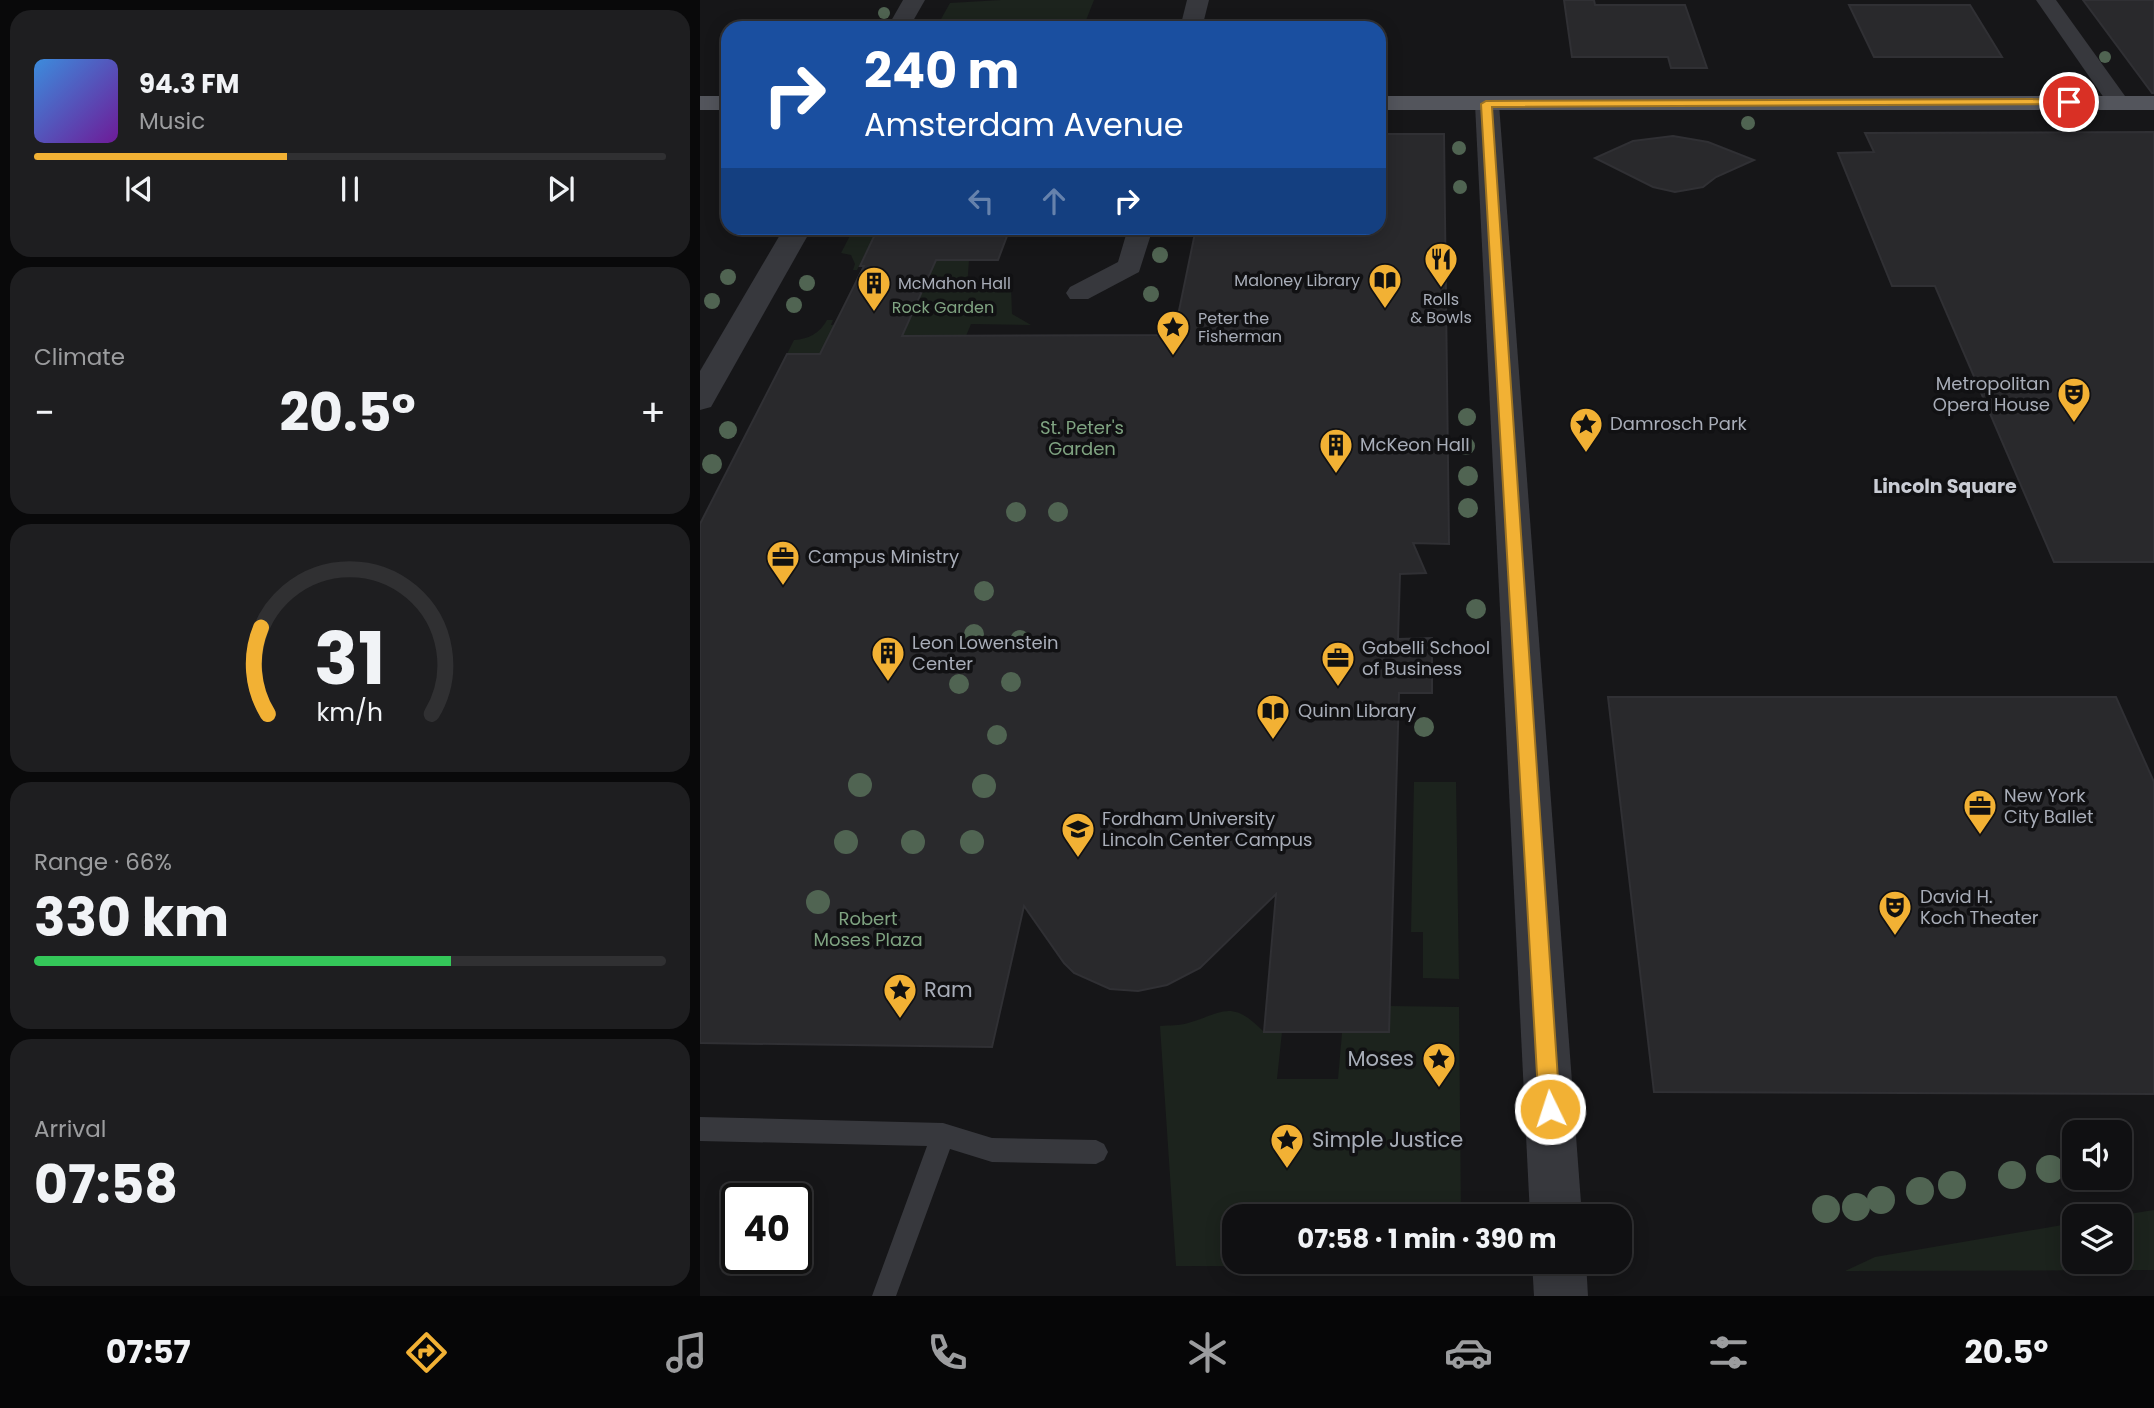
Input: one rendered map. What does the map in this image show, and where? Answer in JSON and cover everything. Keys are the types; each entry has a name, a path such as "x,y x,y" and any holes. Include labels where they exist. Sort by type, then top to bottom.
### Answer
{"main road":[{"path":"700,103 721,103"},
{"path":"1386,103 2154,103"}],"street":[{"path":"902,21 914,0"},
{"path":"1193,21 1198,0"},
{"path":"2046,0 2119,103"},
{"path":"1486,104 1555,1204"},
{"path":"700,399 795,235"},
{"path":"1079,293 1130,266 1138,235"},
{"path":"1560,1274 1561,1296"}],"lane":[{"path":"700,1129 943,1135 992,1150 1096,1152"},
{"path":"884,1296 943,1135"}],"green space":[{"path":"1094,0 1086,21 940,21 950,3"},
{"path":"850,235 874,235 857,270 853,270 855,264 851,255 841,253"},
{"name":"Rock Garden","path":"936,260 969,260 967,288 1011,287 1012,314 1031,325 971,324 966,336 902,336"},
{"path":"827,320 833,320 831,325 835,325 820,354 787,354 794,340 814,334"},
{"path":"1414,782 1456,782 1459,979 1423,978 1423,932 1411,932"},
{"path":"1390,1006 1459,1007 1461,1204 1222,1204 1222,1266 1176,1266 1160,1026 1185,1024 1228,1011 1243,1015 1264,1032 1282,1032 1277,1079 1338,1079 1342,1033 1389,1032"},
{"path":"2154,1210 2154,1270 2132,1270 2132,1213"},
{"path":"2062,1225 2062,1270 1845,1271 1875,1257"}],"building":[{"path":"1564,0 1594,0 1595,5 1685,5 1707,68 1671,68 1668,57 1572,57"},
{"path":"2083,0 2154,0 2154,93 2152,93"},
{"path":"1849,5 1970,5 2002,57 1874,57"},
{"name":"Metropolitan Opera House","path":"2154,132 2154,562 2054,562 1935,286 1892,286 1838,153 1874,152 1865,133"},
{"name":"Fordham University Lincoln Center Campus","path":"1386,134 1444,134 1449,544 1413,543 1426,573 1400,574 1398,639 1432,638 1432,693 1399,693 1389,1032 1264,1032 1276,894 1200,968 1167,985 1138,991 1110,989 1074,973 1024,906 992,1047 700,1043 700,524 787,354 820,354 864,266 860,266 875,235 1007,235 998,260 936,260 902,336 1174,335 1195,235 1386,235"},
{"path":"1673,136 1708,142 1754,160 1716,177 1703,187 1675,192 1653,187 1595,158 1633,141"},
{"name":"David H. Koch Theater","path":"1608,697 2116,697 2154,782 2154,1094 1654,1092"}],"place":[{"name":"Rolls & Bowls","path":"1441,289"},
{"name":"Maloney Library","path":"1385,310"},
{"name":"McMahon Hall","path":"874,313"},
{"name":"Peter the Fisherman","path":"1173,357"},
{"name":"Metropolitan Opera House","path":"2074,424"},
{"name":"Damrosch Park","path":"1586,454"},
{"name":"McKeon Hall","path":"1336,475"},
{"name":"Campus Ministry","path":"783,587"},
{"name":"Leon Lowenstein Center","path":"888,683"},
{"name":"Gabelli School of Business","path":"1338,688"},
{"name":"Quinn Library","path":"1273,741"},
{"name":"New York City Ballet","path":"1980,836"},
{"name":"Fordham University Lincoln Center Campus","path":"1078,859"},
{"name":"David H. Koch Theater","path":"1895,937"},
{"name":"Ram","path":"900,1020"},
{"name":"Moses","path":"1439,1089"},
{"name":"Simple Justice","path":"1287,1170"}],"district":[{"name":"Lincoln Square","path":"1945,486"}],"route":[{"path":"1550,1109 1486,104 2069,102"}],"park label":[{"name":"St. Peter's Garden","path":"1082,438"},
{"name":"Robert Moses Plaza","path":"868,929"}]}
